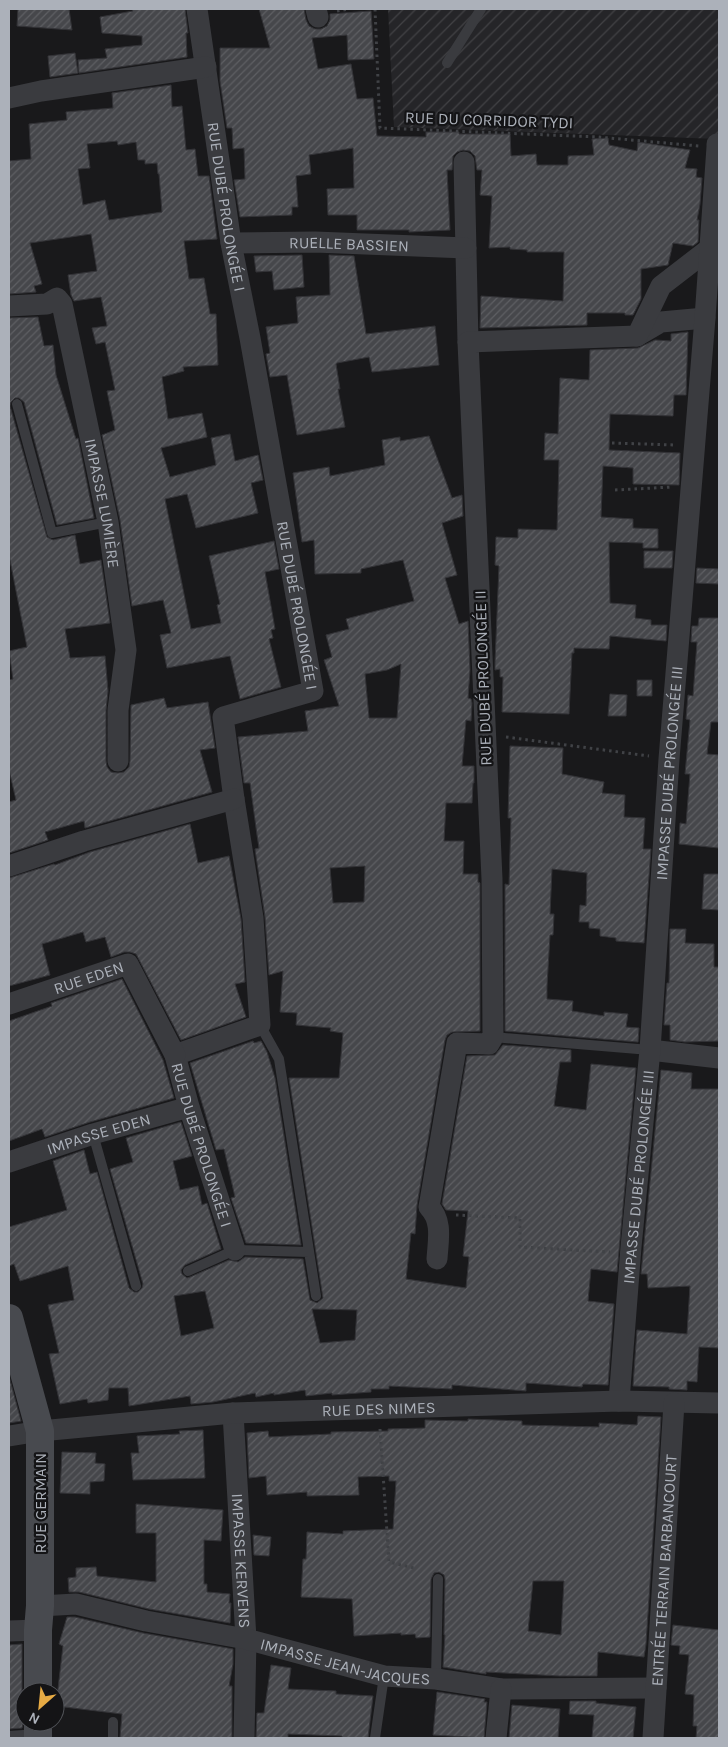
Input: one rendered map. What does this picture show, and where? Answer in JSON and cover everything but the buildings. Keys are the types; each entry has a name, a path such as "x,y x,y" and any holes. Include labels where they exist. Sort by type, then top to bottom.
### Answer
{"street":[{"name":"RUE DUBÉ PROLONGÉE I","path":"197,9 231,244 250,338 313,691 223,717 253,918 260,1025 175,1055 189,1107 235,1250"},
{"path":"9,98 41,91 206,67"},
{"name":"IMPASSE DUBÉ PROLONGÉE III","path":"620,1401 631,1254 650,1050 669,759 718,145"},
{"name":"RUE DUBÉ PROLONGÉE II","path":"464,162 468,342 492,879 493,1037"},
{"name":"RUELLE BASSIEN","path":"231,244 316,242 466,248"},
{"path":"637,336 661,286 709,249"},
{"name":"IMPASSE LUMIÈRE","path":"9,306 47,304 57,298 62,304 108,522 126,650 118,710 118,761"},
{"path":"468,342 637,336 661,322 705,318"},
{"path":"9,866 84,841 234,799"},
{"name":"RUE EDEN","path":"9,1004 128,964 175,1055"},
{"path":"437,1259 439,1224 436,1214 429,1207 457,1043 489,1044 493,1037"},
{"path":"650,1050 716,1058"},
{"name":"IMPASSE EDEN","path":"9,1162 93,1134 189,1107"},
{"name":"RUE GERMAIN","path":"9,1318 40,1431 38,1682"},
{"name":"RUE DES NIMES","path":"9,1436 40,1431 233,1413 620,1401 719,1403"},
{"name":"ENTRÉE TERRAIN BARBANCOURT","path":"653,1738 674,1403"},
{"name":"IMPASSE KERVENS","path":"233,1413 246,1639 244,1738"},
{"name":"IMPASSE JEAN-JACQUES","path":"9,1631 76,1604 146,1621 246,1639 384,1676 436,1679 501,1688 656,1688"},
{"path":"496,1738 501,1688"}],"lane":[{"path":"447,62 481,9"},
{"path":"17,404 52,533 108,522"},
{"path":"260,1025 279,1059 316,1296"},
{"path":"493,1037 650,1050"},
{"path":"93,1134 136,1286"},
{"path":"188,1271 235,1250 309,1252"},
{"path":"436,1679 438,1579"},
{"path":"375,1738 384,1676"},
{"path":"113,1738 114,1722"},
{"path":"9,1736 32,1732"}],"path":[{"name":"RUE DU CORRIDOR TYDI","path":"374,9 380,128 598,137 718,145"},
{"path":"612,443 693,446"},
{"path":"615,490 690,486"},
{"path":"485,734 669,759"},
{"path":"436,1214 520,1218 520,1247 631,1254"},
{"path":"379,1409 389,1562 414,1568"}],"shaded area":[{"path":"388,9 719,9 719,139 394,127"}]}
